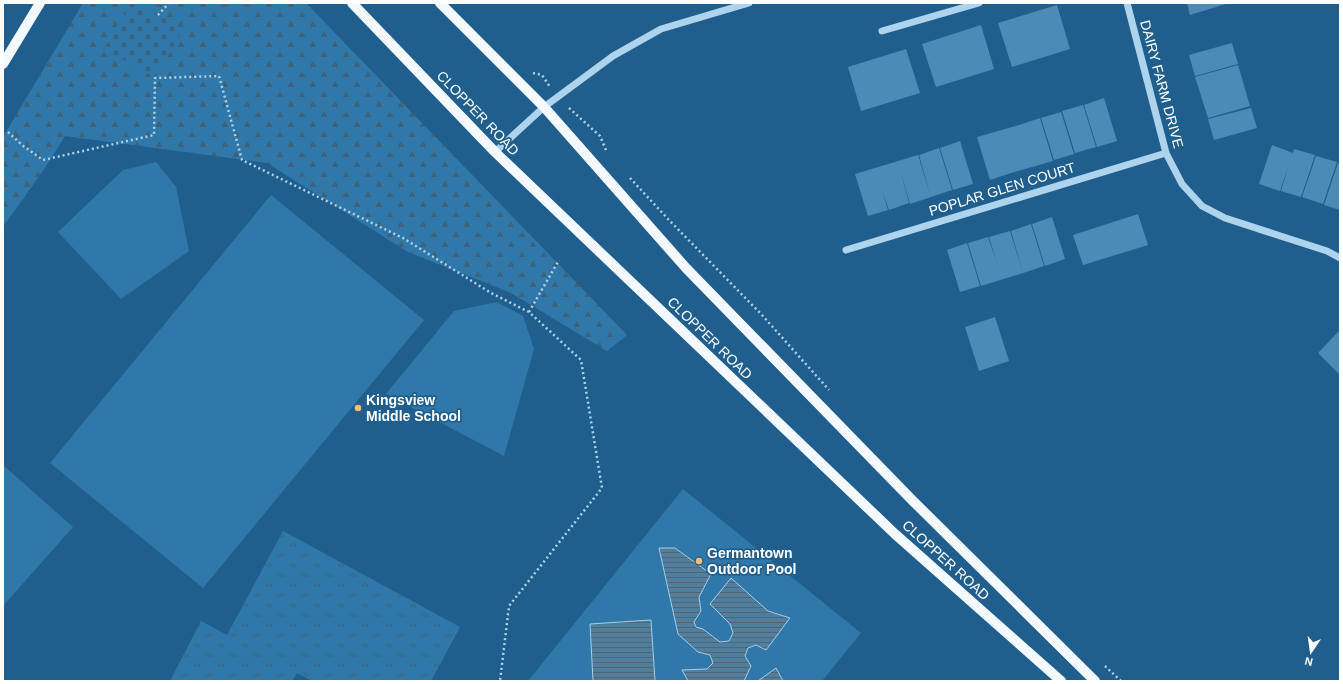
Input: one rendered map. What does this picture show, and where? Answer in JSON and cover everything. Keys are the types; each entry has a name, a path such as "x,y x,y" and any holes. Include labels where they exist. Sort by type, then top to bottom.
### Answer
{"main road":[{"path":"3,64 40,3"},
{"name":"CLOPPER ROAD","path":"352,3 495,152 895,534 1061,681"},
{"name":"CLOPPER ROAD","path":"440,3 544,107 686,268 912,500 1095,681"}],"street":[{"path":"495,152 544,107 613,56 661,30 749,3"},
{"path":"882,31 979,3"},
{"name":"DAIRY FARM DRIVE","path":"1127,3 1166,154 1182,184 1202,206 1225,218 1327,251 1340,258"},
{"name":"POPLAR GLEN COURT","path":"846,250 1166,154"}],"path":[{"path":"158,15 169,3"},
{"path":"532,73 542,75 556,98 600,136 604,149 610,155"},
{"path":"8,132 22,145 43,160 154,135 155,78 219,76 242,160 403,238 491,293 528,312 580,360 602,488 509,606 500,681"},
{"path":"626,172 668,219 762,315 834,394"},
{"path":"528,312 559,260"},
{"path":"1103,664 1121,681"}],"green space":[{"path":"83,3 306,3 627,335 607,351 511,293 408,252 267,163 65,136 47,165 3,227 3,137"},
{"path":"130,3 137,3 183,29 155,78 104,49"},
{"path":"156,162 176,187 189,251 121,299 58,232 123,170"},
{"path":"271,195 424,320 203,588 50,463"},
{"path":"497,302 523,316 534,349 504,456 386,394 454,311"},
{"path":"3,465 73,527 3,606"},
{"name":"Germantown Outdoor Pool","path":"683,489 861,633 822,681 528,681"},
{"path":"283,531 460,627 431,681 312,681 297,673 292,681 170,681 201,621 227,635"}],"shaded area":[{"path":"659,548 675,548 711,574 699,597 701,611 694,622 696,627 703,629 720,642 729,641 733,633 730,624 710,604 731,578 768,611 790,618 766,650 756,645 748,648 745,656 751,666 744,681 688,681 682,670 707,669 713,663 710,655 698,652 678,634"},
{"path":"651,620 655,681 593,681 590,624"},
{"path":"776,668 783,681 758,681"}],"building":[{"path":"1187,3 1229,3 1190,15"},
{"path":"1057,5 1070,49 1012,67 998,23"},
{"path":"981,25 994,69 936,87 922,44"},
{"path":"1232,43 1238,64 1195,76 1189,55"},
{"path":"906,49 920,93 861,111 848,67"},
{"path":"1238,65 1250,106 1208,118 1195,77"},
{"path":"1104,98 1117,141 1097,147 1084,105"},
{"path":"1083,105 1096,147 1075,153 1062,111"},
{"path":"1251,108 1257,128 1214,140 1208,119"},
{"path":"1061,112 1074,154 1054,160 1041,118"},
{"path":"1040,118 1053,161 1032,167 1019,125"},
{"path":"1019,125 1032,167 1011,173 998,131"},
{"path":"998,131 1011,173 990,180 977,137"},
{"path":"960,141 973,184 953,190 940,148"},
{"path":"1272,145 1293,153 1294,149 1315,155 1301,197 1281,191 1289,164 1280,191 1259,184"},
{"path":"939,148 952,190 931,197 919,155"},
{"path":"918,155 931,197 910,204 900,169 909,203 889,210 882,191 888,210 868,216 855,174"},
{"path":"1316,156 1337,162 1323,204 1302,197"},
{"path":"1338,163 1340,164 1340,210 1324,205"},
{"path":"1138,214 1148,245 1083,265 1073,235"},
{"path":"1052,217 1065,259 1045,266 1032,224"},
{"path":"1031,224 1044,266 1023,273 1011,231"},
{"path":"1010,231 1023,273 981,286 968,243 988,237 997,263 989,237"},
{"path":"967,243 980,286 960,292 947,250"},
{"path":"995,317 1009,361 979,371 965,327"},
{"path":"1340,330 1340,375 1318,353"}],"place":[{"name":"Kingsview Middle School","path":"358,408"},
{"name":"Germantown Outdoor Pool","path":"699,561"}]}
